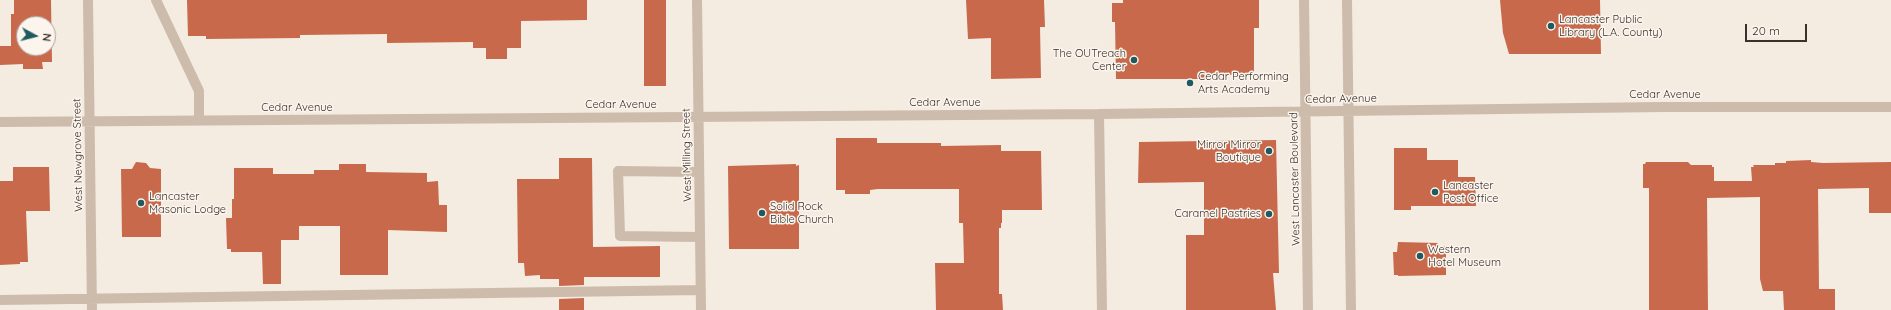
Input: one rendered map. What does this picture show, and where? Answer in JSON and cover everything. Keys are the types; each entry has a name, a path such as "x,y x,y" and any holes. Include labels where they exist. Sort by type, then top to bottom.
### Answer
{"street":[{"name":"West Newgrove Street","path":"88,0 92,305"},
{"path":"156,0 199,91 199,120"},
{"name":"West Milling Street","path":"697,0 701,310"},
{"name":"West Lancaster Boulevard","path":"1304,0 1308,310"},
{"path":"1348,0 1351,310"},
{"name":"Cedar Avenue","path":"0,122 1099,114 1655,107 1891,107"},
{"path":"1099,114 1102,310"},
{"path":"699,172 618,171 620,236 700,237"},
{"path":"0,300 92,305 701,290"}],"building":[{"path":"14,0 51,0 51,16 16,16 16,56 52,56 52,62 42,62 43,69 23,69 23,64 0,65 0,46 11,46 11,14 14,14"},
{"path":"187,0 587,0 587,20 521,21 521,48 507,48 507,59 486,59 486,48 473,48 473,42 387,43 387,34 300,35 300,38 206,39 206,36 188,36"},
{"path":"644,0 666,0 666,86 644,86"},
{"path":"966,0 1044,0 1045,27 1040,27 1041,78 991,79 991,38 968,39"},
{"path":"1123,0 1259,0 1259,28 1254,28 1254,75 1211,75 1211,79 1116,79 1115,22 1112,22 1112,3 1123,3"},
{"name":"Lancaster Public Library (L.A. County)","path":"1500,0 1600,0 1601,54 1509,54 1503,33"},
{"path":"836,138 877,138 877,143 941,143 941,146 1001,145 1001,151 1041,151 1042,210 1002,210 1002,223 1001,228 999,228 999,294 1002,294 1003,310 936,310 935,263 964,263 963,223 959,223 959,189 878,189 870,190 870,194 845,194 845,190 836,190"},
{"path":"1276,140 1279,273 1273,273 1276,310 1186,310 1186,235 1204,235 1204,182 1138,183 1139,142"},
{"name":"Lancaster Post Office","path":"1394,148 1427,148 1427,160 1458,160 1458,177 1475,177 1476,206 1411,206 1411,210 1394,210"},
{"path":"559,158 592,158 593,247 660,246 660,277 584,277 584,285 559,286 559,279 540,279 540,275 525,276 524,263 518,263 517,179 559,179"},
{"path":"1811,160 1811,162 1823,163 1891,162 1891,213 1869,213 1869,188 1818,189 1819,289 1835,289 1835,310 1784,310 1783,291 1763,291 1760,279 1760,197 1707,198 1708,310 1649,310 1649,188 1643,188 1643,164 1646,162 1688,162 1691,165 1712,165 1712,167 1714,167 1714,181 1752,181 1751,167 1754,167 1753,165 1775,165 1775,163 1786,163 1786,161"},
{"name":"Lancaster Masonic Lodge","path":"136,162 146,163 150,168 161,169 161,237 122,237 121,169 132,169"},
{"path":"339,164 366,164 366,172 427,173 427,182 438,181 439,205 447,205 447,232 388,230 388,275 340,275 340,226 299,226 299,240 281,240 281,284 263,284 262,252 231,252 231,249 227,249 226,218 232,218 232,199 234,199 234,168 273,168 273,174 314,174 314,170 339,170"},
{"path":"796,164 796,166 799,165 799,249 729,249 728,166"},
{"path":"13,167 49,167 50,211 26,211 28,262 0,265 0,181 13,181"},
{"name":"Western Hotel Museum","path":"1398,242 1438,243 1438,246 1446,246 1446,275 1394,275 1393,252 1397,252"},
{"path":"584,298 584,310 559,310 559,299"}],"place":[{"name":"Lancaster Public Library (L.A. County)","path":"1551,26"},
{"name":"The OUTreach Center","path":"1134,60"},
{"name":"Cedar Performing Arts Academy","path":"1190,83"},
{"name":"Mirror Mirror Boutique","path":"1269,151"},
{"name":"Lancaster Post Office","path":"1435,192"},
{"name":"Lancaster Masonic Lodge","path":"141,203"},
{"name":"Solid Rock Bible Church","path":"762,213"},
{"name":"Caramel Pastries","path":"1269,214"},
{"name":"Western Hotel Museum","path":"1420,256"}]}
